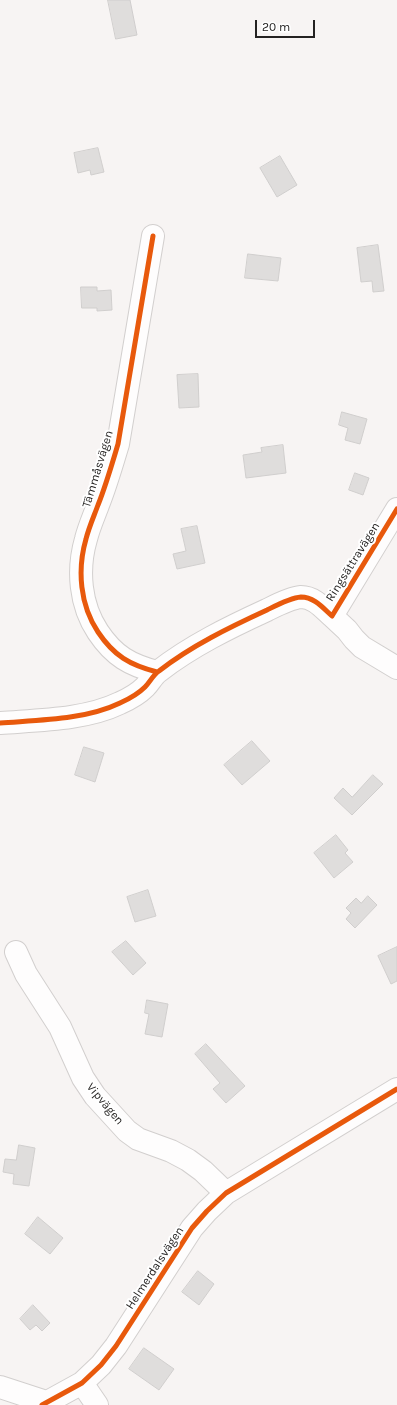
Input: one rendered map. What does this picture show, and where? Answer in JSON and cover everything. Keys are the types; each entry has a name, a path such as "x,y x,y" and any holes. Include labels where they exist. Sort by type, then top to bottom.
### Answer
{"street":[{"name":"Tämmåsvägen","path":"153,236 118,444 110,472 86,538 81,562 81,572 83,592 91,621 104,640 125,660 140,667 157,672"},
{"name":"Ringsättravägen","path":"0,723 73,716 101,710 118,704 134,696 145,687 157,672 211,638 241,622 283,603 302,597 315,600 332,616 397,509"},
{"path":"332,616 362,647 397,668"},
{"name":"Vipvägen","path":"16,952 26,974 60,1027 83,1078 95,1096 127,1131 138,1139 188,1160 203,1171 226,1193"},
{"name":"Helmerdalsvägen","path":"44,1404 82,1383 101,1366 116,1346 192,1228 226,1193 397,1089"},
{"path":"82,1383 97,1405"},
{"path":"0,1387 44,1404"}],"building":[{"path":"108,0 130,0 137,35 116,39"},
{"path":"98,148 104,172 91,175 90,170 78,173 74,153"},
{"path":"280,156 297,185 277,197 260,168"},
{"path":"378,245 384,291 373,292 372,281 361,282 357,248"},
{"path":"248,254 281,258 278,281 245,278"},
{"path":"81,287 97,287 97,291 111,290 112,310 97,311 97,308 82,308"},
{"path":"198,374 199,407 179,408 177,375"},
{"path":"342,412 367,419 360,444 345,440 348,428 339,425"},
{"path":"283,445 286,473 246,478 243,455 262,452 261,448"},
{"path":"355,473 369,478 363,495 349,490"},
{"path":"197,526 205,563 177,569 173,554 186,551 181,529"},
{"path":"252,741 270,761 242,785 224,765"},
{"path":"84,747 104,753 95,782 75,775"},
{"path":"373,775 383,784 352,815 334,798 343,788 352,797"},
{"path":"336,835 348,850 345,853 353,862 334,878 314,853"},
{"path":"148,890 156,916 135,922 127,897"},
{"path":"368,896 377,905 355,928 346,919 351,913 346,908 356,898 361,903"},
{"path":"126,941 146,963 133,975 112,952"},
{"path":"397,947 397,981 391,984 378,956"},
{"path":"147,1000 168,1004 162,1037 145,1034 149,1014 145,1013"},
{"path":"206,1044 245,1086 226,1103 213,1089 220,1083 195,1054"},
{"path":"19,1145 35,1148 29,1186 13,1184 14,1174 3,1172 5,1159 16,1160"},
{"path":"38,1217 63,1238 50,1254 25,1234"},
{"path":"198,1271 214,1284 199,1305 182,1292"},
{"path":"33,1305 50,1323 42,1331 36,1325 30,1330 20,1319"},
{"path":"144,1348 174,1369 159,1390 129,1369"}],"cycle path":[{"path":"153,236 118,444 87,535 83,551 81,575 87,610 92,622 104,640 117,653 131,663 157,672"},
{"path":"0,723 77,716 106,709 130,698 139,692 157,673 197,645 239,623 292,599 306,597 318,604 332,616 397,509"},
{"path":"42,1405 82,1383 101,1365 116,1346 192,1228 226,1193 397,1089"}]}
